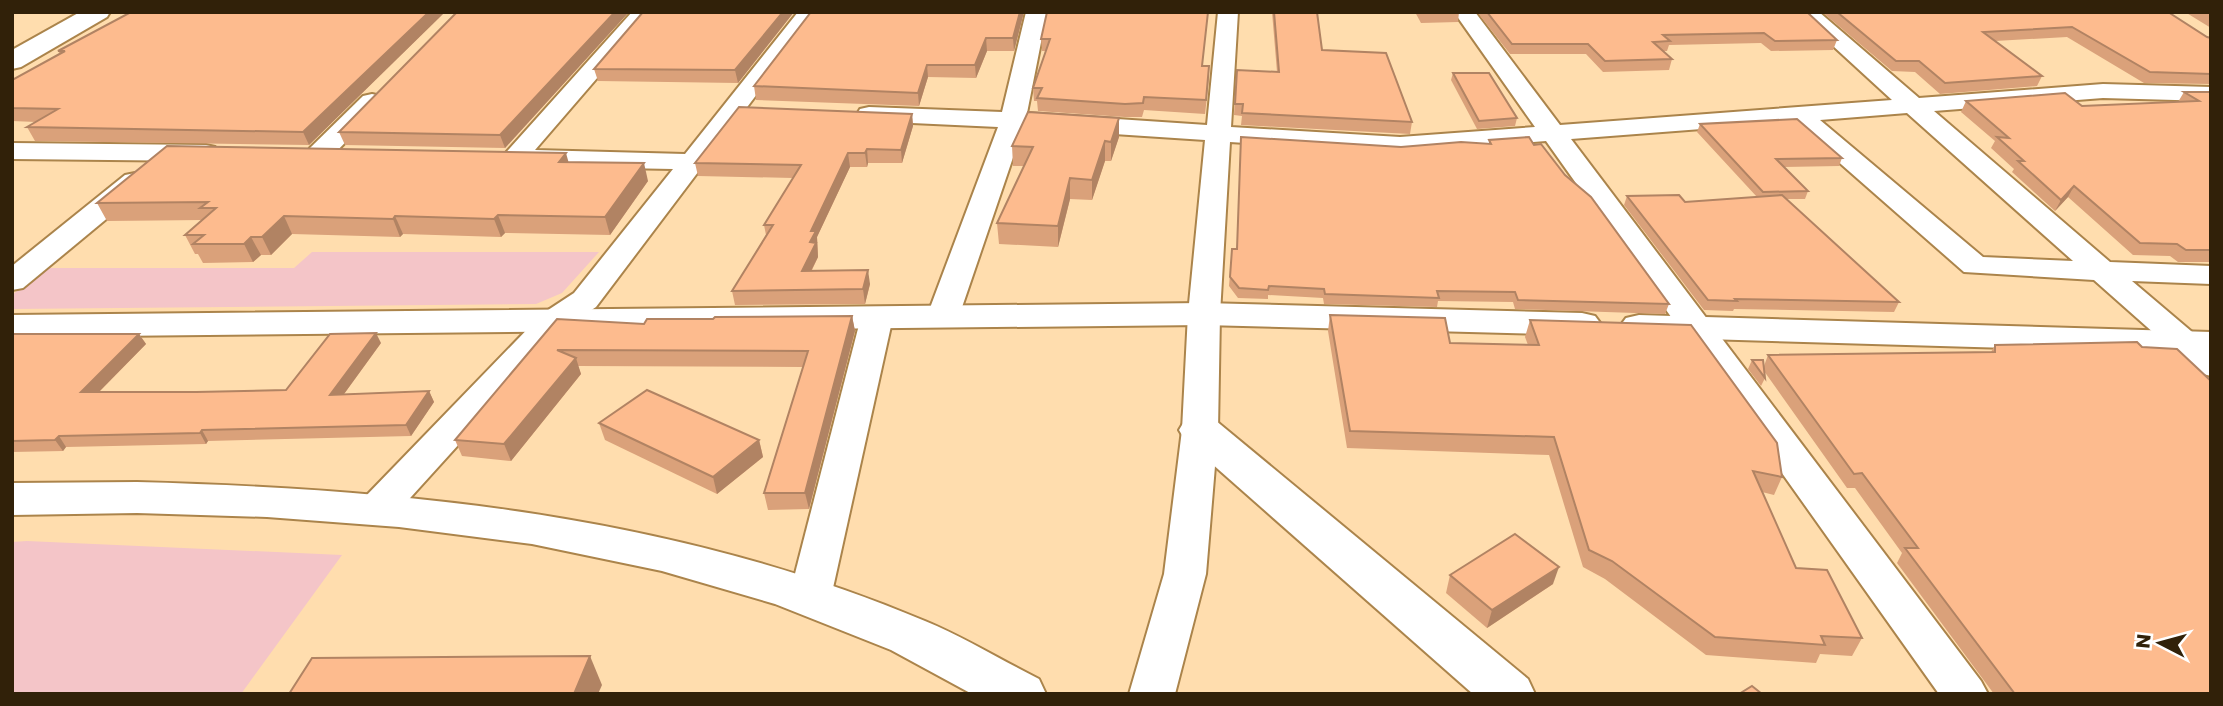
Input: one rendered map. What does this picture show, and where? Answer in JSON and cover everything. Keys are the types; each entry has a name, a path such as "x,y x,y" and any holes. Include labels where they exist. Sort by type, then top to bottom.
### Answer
{"street":[{"path":"12,61 97,12"},
{"path":"514,158 644,12"},
{"path":"378,508 553,321 585,300 692,162 748,110 809,12"},
{"path":"943,316 1013,120 1037,12"},
{"path":"1152,694 1185,574 1200,430 1204,314 1228,12"},
{"path":"1464,12 1965,694"},
{"path":"1806,12 2104,273 2202,350"},
{"path":"319,153 384,88"},
{"path":"846,114 1013,120 1400,145 2103,92 2211,94"},
{"path":"1799,115 1975,266 2211,275"},
{"path":"12,151 225,153"},
{"path":"12,281 171,152"},
{"path":"292,153 360,154"},
{"path":"486,157 692,162"},
{"path":"12,326 1204,314 1696,327 2202,350"},
{"path":"810,597 877,317"},
{"path":"1200,430 1509,694"},
{"path":"12,499 173,498 378,508 558,534 735,572 810,597 903,633 989,675 1020,694"}],"shaded area":[{"path":"312,252 599,252 562,293 536,304 12,309 12,295 47,268 294,268"},
{"path":"12,542 342,555 241,694 12,694"}],"building":[{"path":"131,12 429,12 303,132 27,127 58,109 12,108 12,80 65,51 58,51"},
{"path":"457,12 615,12 500,135 339,132"},
{"path":"643,12 783,12 735,70 594,69"},
{"path":"811,12 1020,12 1013,38 986,38 975,65 927,65 918,93 754,86"},
{"path":"1047,12 1208,12 1202,66 1209,66 1206,100 1144,97 1143,103 1125,104 1037,98 1042,88 1033,88 1050,39 1041,39"},
{"path":"1274,12 1317,12 1322,50 1386,53 1412,122 1242,113 1243,104 1235,104 1237,70 1279,72"},
{"path":"1487,12 1807,12 1837,40 1775,41 1764,33 1663,35 1670,41 1653,42 1672,59 1605,61 1588,44 1512,44"},
{"path":"1837,12 2168,12 2211,38 2211,74 2150,72 2072,27 1983,32 2042,76 1945,83 1919,61 1896,61"},
{"path":"1453,73 1489,73 1517,118 1479,121"},
{"path":"2184,92 2211,92 2211,250 2186,250 2177,244 2140,243 2074,186 2061,200 2018,161 2024,161 1997,137 2009,138 1966,101 2065,93 2082,106 2199,101"},
{"path":"739,107 912,114 901,150 867,149 865,153 848,153 811,231 816,231 810,242 816,243 802,271 868,270 863,289 732,291 773,225 764,225 801,165 695,163"},
{"path":"1028,112 1119,118 1111,142 1105,141 1092,180 1070,178 1058,226 997,223 1033,147 1012,146"},
{"path":"1797,119 1842,158 1776,159 1808,191 1763,192 1700,124"},
{"path":"1241,137 1401,147 1461,142 1491,144 1489,140 1529,137 1534,145 1541,144 1565,175 1591,197 1669,304 1518,300 1515,292 1437,291 1439,298 1325,294 1324,289 1269,286 1268,290 1239,288 1230,277 1232,249 1237,249"},
{"path":"167,146 566,153 559,162 644,163 605,217 498,215 494,219 395,216 393,219 284,216 262,237 251,237 244,244 193,244 204,235 185,235 216,208 200,208 208,202 97,203"},
{"path":"1679,195 1685,202 1782,195 1899,302 1708,300 1627,196"},
{"path":"1330,315 1445,318 1450,343 1539,345 1530,320 1691,325 1777,443 1782,477 1753,471 1796,568 1827,570 1862,638 1821,636 1825,645 1715,637 1612,561 1589,550 1554,437 1350,431"},
{"path":"852,316 805,493 764,493 808,351 557,350 576,358 504,444 455,440 557,319 644,324 647,319"},
{"path":"376,333 330,395 429,391 406,425 202,430 200,433 59,436 55,440 12,441 12,334 139,334 81,392 196,392 286,390 330,334"},
{"path":"2137,342 2142,347 2177,349 2211,381 2211,694 2015,694 1905,548 1918,548 1862,473 1854,474 1768,355 1995,352 1995,345"},
{"path":"1752,360 1763,360 1765,378"},
{"path":"647,390 759,440 713,477 599,423"},
{"path":"1515,534 1559,567 1492,610 1450,575"},
{"path":"590,656 574,694 289,694 312,658"},
{"path":"1752,686 1762,694 1739,694"}]}
